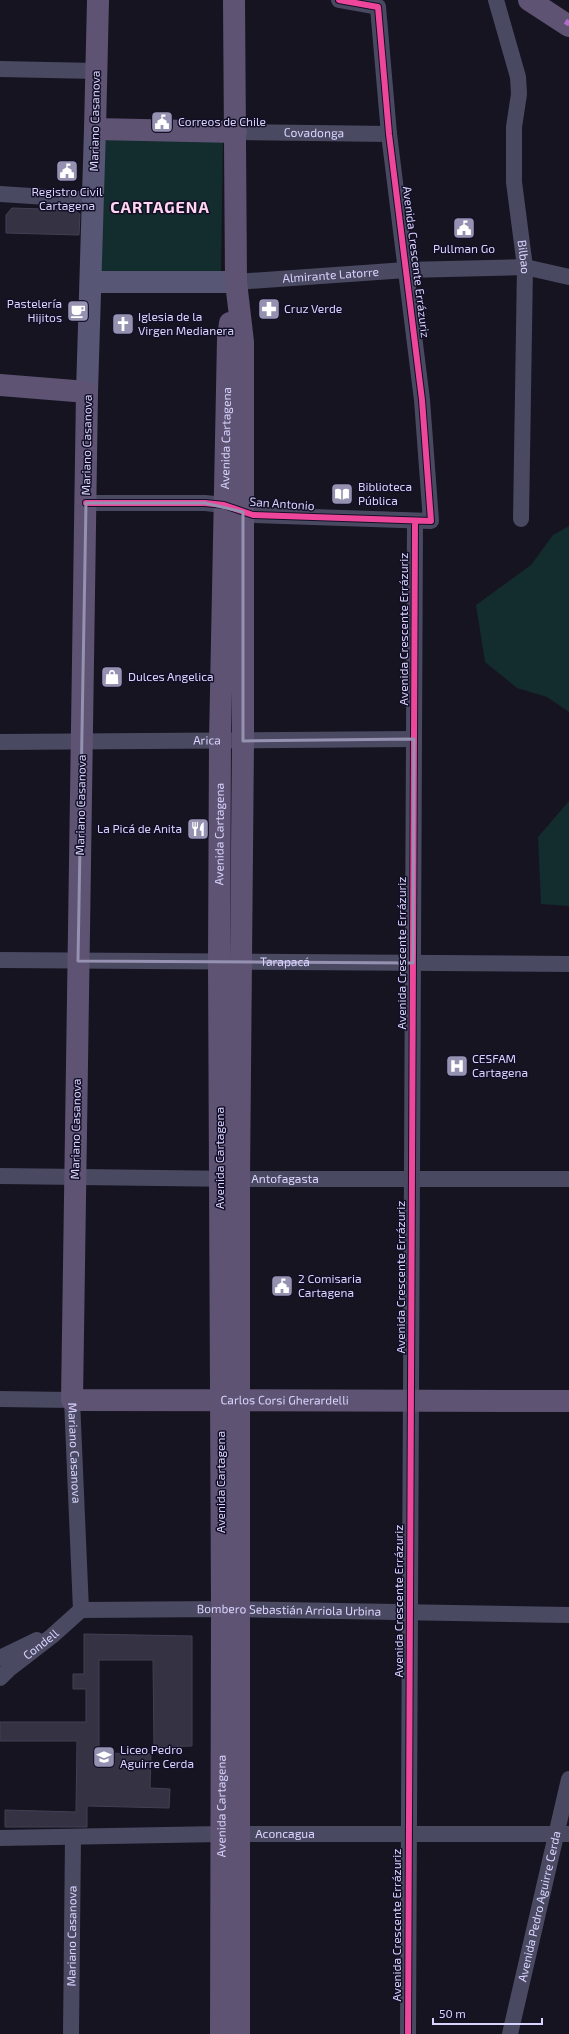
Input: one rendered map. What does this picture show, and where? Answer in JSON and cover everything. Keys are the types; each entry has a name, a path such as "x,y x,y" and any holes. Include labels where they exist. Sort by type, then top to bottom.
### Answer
{"main road":[{"name":"Mariano Casanova","path":"72,1400 87,392 92,282 98,0"},
{"name":"Avenida Cartagena","path":"229,1179 241,962 243,741 233,508 228,339 236,282 234,0"},
{"path":"529,0 569,26"},
{"name":"Covadonga","path":"95,129 236,132"},
{"name":"Almirante Latorre","path":"92,282 236,282"},
{"path":"0,385 87,392"},
{"name":"Avenida Cartagena","path":"221,2034 230,1834 230,1400 229,1179 219,962 220,741 233,508"},
{"name":"Carlos Corsi Gherardelli","path":"72,1400 569,1401"},
{"name":"Avenida Cartagena","path":"230,1834 239,2034"}],"street":[{"name":"Avenida Crescente Errázuriz","path":"339,0 378,7 390,134 422,400 423,521 414,739 408,2034"},
{"name":"Bilbao","path":"496,0 518,76 519,94 514,127 514,182 526,267 521,519"},
{"path":"0,69 96,71"},
{"name":"Covadonga","path":"236,132 390,134"},
{"path":"0,194 93,200"},
{"name":"Almirante Latorre","path":"236,282 406,270 526,267 569,277"},
{"name":"San Antonio","path":"86,503 205,503 233,508 253,515 423,521"},
{"name":"Arica","path":"0,742 414,739"},
{"name":"Tarapacá","path":"0,960 569,964"},
{"name":"Antofagasta","path":"0,1176 75,1178 412,1180 569,1179"},
{"name":"Carlos Corsi Gherardelli","path":"0,1399 72,1400"},
{"name":"Mariano Casanova","path":"72,1400 81,1610"},
{"name":"Bombero Sebastián Arriola Urbina","path":"81,1610 230,1610 569,1615"},
{"name":"Condell","path":"0,1678 52,1636 81,1610"},
{"path":"0,1658 22,1646 52,1636"},
{"name":"Avenida Pedro Aguirre Cerda","path":"510,2034 563,1834 569,1779"},
{"name":"Aconcagua","path":"0,1838 230,1834 563,1834"},
{"name":"Mariano Casanova","path":"71,2034 73,1837"}],"highlighted area":[{"path":"86,503 205,503 243,512 243,741 414,739 413,963 78,961"}],"green space":[{"path":"102,139 223,142 221,273 97,274"},
{"path":"569,526 569,712 547,697 517,688 485,662 476,605 531,565 553,535"},
{"path":"569,801 569,906 541,904 538,837"}],"building":[{"path":"12,208 73,210 80,214 79,235 6,233 6,215"},
{"path":"84,1634 192,1636 192,1746 154,1747 153,1660 99,1660 99,1753 151,1754 150,1788 170,1789 169,1808 87,1806 87,1827 5,1827 5,1810 76,1812 77,1741 0,1741 0,1722 86,1722 86,1689 73,1689 73,1674 84,1674"}],"marked path":[{"path":"566,25 569,20"}],"cycle path":[{"path":"86,503 205,503 224,505 253,515 431,521 422,400 389,134 378,7 339,0"},
{"path":"408,2034 415,521"}],"place":[{"name":"Correos de Chile","path":"162,122"},
{"name":"Registro Civil Cartagena","path":"67,171"},
{"name":"Pullman Go","path":"464,228"},
{"name":"Cruz Verde","path":"269,309"},
{"name":"Pastelería Hijitos","path":"78,311"},
{"name":"Iglesia de la Virgen Medianera","path":"123,324"},
{"name":"Biblioteca Pública","path":"342,494"},
{"name":"Dulces Angelica","path":"112,677"},
{"name":"La Picá de Anita","path":"198,829"},
{"name":"CESFAM Cartagena","path":"457,1066"},
{"name":"2 Comisaria Cartagena","path":"282,1286"},
{"name":"Liceo Pedro Aguirre Cerda","path":"104,1757"}],"district":[{"name":"CARTAGENA","path":"160,207"}]}
